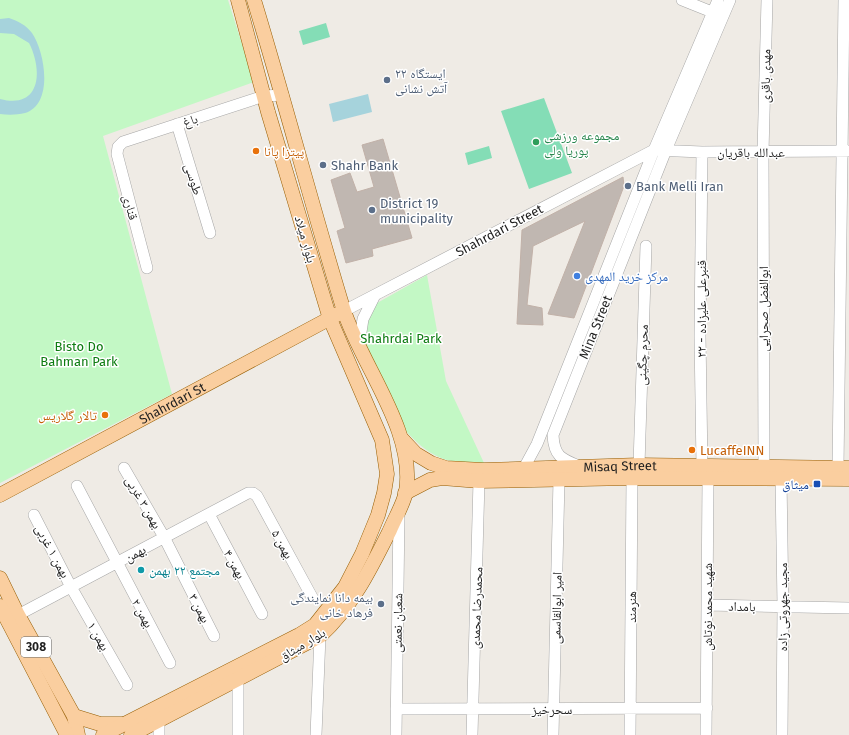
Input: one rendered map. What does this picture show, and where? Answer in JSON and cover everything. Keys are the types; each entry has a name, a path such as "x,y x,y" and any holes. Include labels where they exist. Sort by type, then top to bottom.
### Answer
{"main road":[{"name":"بلوار میلاد","path":"238,0 264,96 330,319 382,440 386,474"},
{"name":"بلوار میلاد","path":"254,0 283,95 344,310 402,439"},
{"name":"Shahrdari St","path":"0,495 330,319 344,310"},
{"name":"Misaq Street","path":"402,439 416,454 431,463 446,468 524,474 559,480 632,478 708,480 849,479"},
{"name":"بلوار میثاق","path":"103,735 128,730 159,728 238,680 320,636 334,624 354,597 374,562 406,493 406,463 402,439"},
{"name":"Misaq Street","path":"406,493 430,480 442,478 479,481 579,467 639,465 843,468"},
{"name":"بلوار میثاق","path":"128,730 315,625 345,587 362,554 378,515 384,493 386,474"},
{"name":"308","path":"0,578 18,615 74,716 78,735"},
{"name":"308","path":"0,606 67,735"},
{"path":"74,716 100,724 128,730"}],"street":[{"path":"682,0 712,12"},
{"name":"Mina Street","path":"524,474 654,150 718,0"},
{"name":"Mina Street","path":"579,467 562,459 556,452 553,435 666,150 730,0"},
{"name":"مهدی باقری","path":"763,152 767,0"},
{"path":"843,468 845,151 844,0"},
{"name":"باغ","path":"118,147 123,142 264,96 283,95"},
{"name":"طوسی","path":"177,124 210,233"},
{"name":"قناری","path":"118,147 117,154 148,268"},
{"name":"عبدالله باقریان","path":"654,150 702,152 845,151"},
{"name":"Shahrdari Street","path":"344,310 654,150"},
{"name":"قنبرعلی علیزاده - ۲۲","path":"702,152 700,336 702,466"},
{"name":"ابوالفضل صحرایی","path":"763,152 764,467"},
{"name":"محرم چگینی","path":"639,465 646,246"},
{"path":"359,345 363,319 375,295"},
{"name":"بهمن ۳ غربی","path":"124,468 164,537"},
{"name":"هنرمند","path":"630,735 632,478"},
{"name":"مجید جهروتی زاده","path":"781,479 783,606 782,735"},
{"name":"امیر ابوالقاسمی","path":"553,735 559,480"},
{"name":"شهید محمد نوتاش","path":"706,735 708,480"},
{"name":"محمدرضا محمدی","path":"472,735 479,481"},
{"name":"بهمن ۲","path":"77,486 116,563 170,663"},
{"name":"بهمن","path":"18,615 248,493 253,493"},
{"name":"بهمن ۵","path":"253,493 257,496 312,597"},
{"name":"شعبان نعمتی","path":"396,735 399,510"},
{"name":"بهمن ۴","path":"209,514 262,614"},
{"name":"بهمن ۱ غربی","path":"34,515 71,586"},
{"name":"بهمن ۳","path":"164,537 214,636"},
{"name":"بهمن ۱","path":"71,586 127,685"},
{"name":"بامداد","path":"707,605 849,608"},
{"path":"316,735 320,636"},
{"path":"238,680 238,735"},
{"name":"سحرخیز","path":"396,709 707,708"}],"green space":[{"name":"Bisto Do Bahman Park","path":"0,0 228,0 254,82 103,136 172,394 0,483"},
{"path":"326,23 330,37 303,45 299,31"},
{"name":"مجموعه ورزشی پوریا ولی","path":"544,98 572,173 529,189 501,111"},
{"path":"489,146 492,158 468,165 465,153"},
{"name":"Shahrdai Park","path":"427,275 446,381 484,463 460,462 444,459 429,452 410,435 399,423 364,341 367,321 377,303"}],"water":[{"path":"9,18 16,20 32,33 40,52 44,77 40,99 34,108 25,113 9,115 0,114 0,99 14,101 24,99 31,93 35,85 37,75 36,65 29,43 14,34 0,33 0,19"},
{"path":"368,94 372,112 333,122 329,104"}],"building":[{"name":"District 19 municipality","path":"383,139 412,238 372,249 373,256 346,263 337,231 345,228 331,180 350,173 357,192 374,187 362,145"},
{"name":"مرکز خرید المهدی","path":"623,177 624,186 574,318 548,314 585,221 533,246 527,305 542,308 543,325 517,324 522,230"}],"place":[{"name":"ایستگاه ۲۲ آتش نشانی","path":"387,80"},
{"name":"مجموعه ورزشی پوریا ولی","path":"536,142"},
{"name":"پیتزا پانا","path":"256,151"},
{"name":"Shahr Bank","path":"323,165"},
{"name":"Bank Melli Iran","path":"628,186"},
{"name":"District 19 municipality","path":"372,210"},
{"name":"مرکز خرید المهدی","path":"577,276"},
{"name":"تالار گلاریس","path":"105,415"},
{"name":"LucaffeINN","path":"692,450"},
{"name":"میثاق","path":"817,484"},
{"name":"مجتمع ۲۲ بهمن","path":"141,570"},
{"name":"بیمه دانا نمایندگی فرهاد خانی","path":"381,604"}]}
